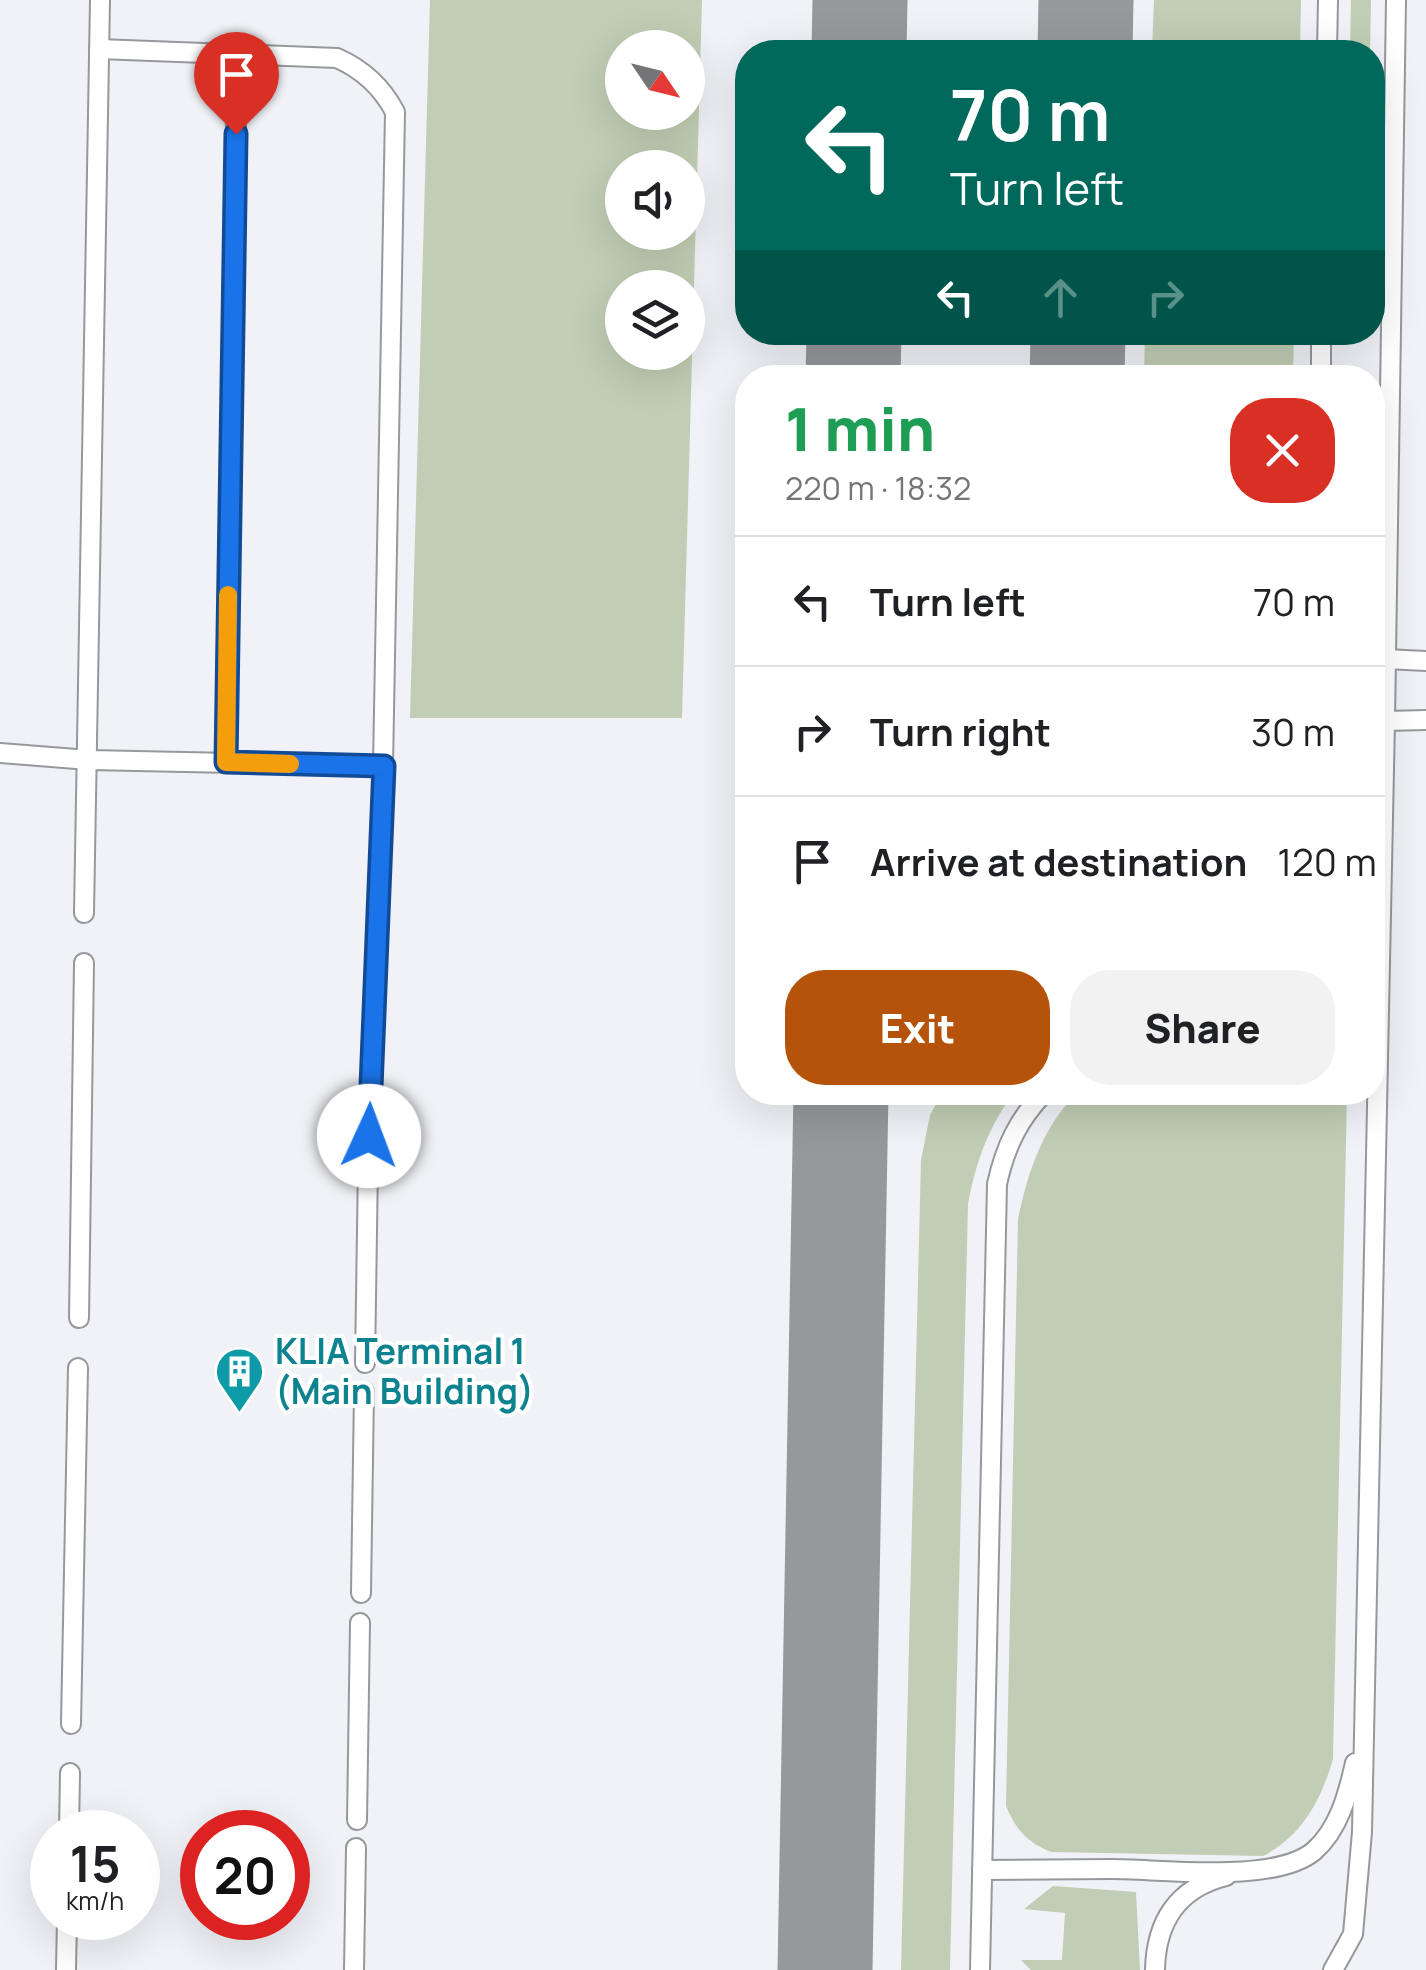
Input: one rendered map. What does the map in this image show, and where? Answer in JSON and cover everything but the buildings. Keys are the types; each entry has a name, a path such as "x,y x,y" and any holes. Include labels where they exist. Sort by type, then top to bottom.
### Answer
{"lane":[{"path":"84,913 100,0"},
{"path":"1326,40 1328,0"},
{"path":"1396,0 1385,721 1426,720"},
{"path":"99,49 315,54 338,58 371,79 385,93 395,112 384,766 369,1136"},
{"path":"226,762 237,55"},
{"path":"1385,659 1426,661"},
{"path":"0,753 89,760 384,766"},
{"path":"79,1318 84,963"},
{"path":"980,1970 997,1184 1004,1152 1020,1121 1034,1105"},
{"path":"1333,1970 1353,1934 1362,1832 1376,1105"},
{"path":"365,1363 368,1164"},
{"path":"71,1724 78,1368"},
{"path":"361,1593 364,1392"},
{"path":"357,1820 360,1623"},
{"path":"1155,1970 1160,1930 1184,1896 1220,1877 1294,1863 1314,1851 1329,1834 1348,1792 1362,1733"},
{"path":"69,1810 70,1773"},
{"path":"354,1970 356,1848"},
{"path":"982,1870 1244,1872"},
{"path":"66,1970 67,1940"}],"green space":[{"path":"430,0 702,0 701,30 605,30 605,130 698,130 698,150 605,150 605,250 695,250 694,270 605,270 605,370 692,370 682,718 410,718"},
{"path":"1154,0 1301,0 1300,40 1152,40"},
{"path":"1351,0 1371,0 1370,40 1350,40"},
{"path":"1145,345 1294,345 1293,365 1144,365"},
{"path":"935,1105 1006,1105 984,1146 968,1204 950,1970 901,1970 921,1160"},
{"path":"1347,1105 1333,1759 1308,1815 1289,1838 1263,1856 1051,1852 1023,1834 1006,1806 1018,1219 1038,1152 1065,1106"},
{"path":"1053,1886 1136,1892 1140,1970 1031,1970 1021,1960 1062,1960 1065,1913 1024,1909"}],"taxiway":[{"path":"859,40 860,0"},
{"path":"1085,40 1086,0"},
{"path":"853,365 854,345"},
{"path":"1077,365 1078,345"},
{"path":"825,1970 841,1105"}],"slow traffic":[{"path":"228,595 226,762 290,764"}],"place":[{"name":"KLIA Terminal 1 (Main Building)","path":"240,1414"}],"route":[{"path":"236,134 226,762 384,766 369,1136"}]}
